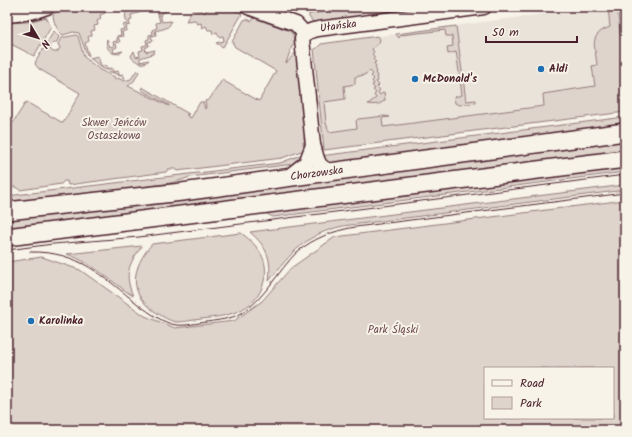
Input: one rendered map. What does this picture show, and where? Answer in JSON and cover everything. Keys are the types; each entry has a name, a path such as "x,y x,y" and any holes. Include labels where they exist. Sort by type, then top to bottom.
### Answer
{"main road":[{"name":"Chorzowska","path":"7,211 334,172 625,132"},
{"path":"7,237 625,159"}],"street":[{"path":"7,15 23,14 47,7"},
{"path":"248,7 296,24 305,34"},
{"name":"Ułańska","path":"334,172 321,167 314,145 302,39 305,34 308,31 318,29 484,7"},
{"path":"286,178 299,170 306,163 314,145"}],"shaded area":[{"path":"595,7 625,7 625,112 324,150 314,49 321,44"}],"green space":[{"path":"67,7 109,7 104,9 105,13 100,15 101,19 97,21 98,25 94,26 95,30 91,31 92,35 88,37 89,41 85,43 89,56 87,55 79,33 73,32 63,35 56,26 53,14"},
{"path":"143,7 145,8 145,11 131,15 132,20 129,21 130,25 126,26 127,30 122,32 123,36 118,37 120,42 116,43 117,47 113,49 114,53 123,51 116,54 113,53 110,51 106,42 107,39 110,47 114,46 113,42 117,41 117,36 121,35 120,30 124,29 123,25 127,24 125,15 127,10"},
{"path":"158,7 164,7 169,10 160,14 162,22 171,21 169,26 155,31 156,35 151,36 153,41 148,42 149,46 145,48 146,52 155,50 153,54 140,58 140,62 149,60 145,63 140,63 134,60 131,56 134,51 136,57 140,56 139,51 143,50 142,46 147,45 146,40 149,39 149,35 153,34 152,30 157,28 156,23 160,22 157,10"},
{"path":"194,7 205,13 208,7 229,7 242,14 223,47 216,43 224,41 223,36 219,37 217,32 213,34 212,30 208,30 206,26 202,28 201,23 197,24 195,20 186,21"},
{"path":"360,7 414,7 403,11 319,22 313,22 309,17 309,14"},
{"path":"608,7 625,7 625,13 618,15 625,72 625,112 324,150 314,49 321,44 378,36 380,40 372,49 374,52 372,54 375,57 373,59 376,62 374,63 377,71 375,73 378,81 376,82 379,85 377,87 380,90 378,92 380,95 384,92 385,100 377,104 368,104 376,98 374,95 376,93 373,90 375,89 372,85 374,84 372,81 374,79 371,76 373,74 370,71 364,75 355,77 355,84 344,86 345,99 324,102 326,123 329,132 357,128 356,121 358,119 385,116 390,117 382,118 383,127 544,106 543,94 595,86 592,66 597,65 594,42 598,34 610,27"},
{"path":"46,17 51,27 34,56 7,42 7,23 28,22"},
{"name":"Skwer Jeńców Ostaszkowa","path":"254,18 290,31 293,35 295,44 292,46 286,63 294,54 298,52 307,142 303,142 304,150 282,158 177,171 175,169 168,169 166,172 68,185 67,181 64,181 61,184 20,190 15,187 11,187 10,191 7,191 7,132 26,102 63,123 80,93 39,69 35,64 54,31 59,37 56,43 51,46 50,49 53,52 57,52 60,48 58,44 61,38 76,35 78,36 84,57 100,70 115,77 114,79 116,80 118,78 124,81 131,79 137,70 139,72 134,81 128,86 169,106 141,90 142,87 189,114 186,115 191,118 200,102 203,102 205,109 205,101 209,100 222,80 259,101 276,71 235,47 232,42 244,20 247,19 252,21"},
{"path":"456,26 466,101 476,100 476,103 459,105 455,103 454,97 462,95 456,52 448,54 447,47 453,46 452,36 446,36 445,30 401,35 399,38 396,34"},
{"path":"98,56 101,66 106,65 108,69 112,68 113,72 118,71 119,75 123,74 125,78 102,68 90,58"},
{"path":"625,117 625,126 327,164 320,156"},
{"path":"625,140 625,152 7,231 7,218"},
{"path":"306,153 303,158 294,164 190,177 165,184 7,204 7,196 280,163"},
{"path":"625,166 625,172 273,217 263,212"},
{"path":"625,185 625,190 343,226 319,234 300,246 292,253 269,281 270,266 267,254 261,243 250,232"},
{"name":"Park Śląski","path":"625,200 625,430 7,430 7,262 42,257 80,270 145,316 175,328 234,321 262,301 291,268 335,237"},
{"path":"241,233 256,246 262,257 265,269 262,287 257,297 250,304 233,313 223,316 176,322 166,319 157,313 147,306 141,298 135,281 136,272 145,253 152,244"},
{"path":"142,246 133,259 129,270 128,276 133,296 93,267 67,254"}],"tram line":[{"path":"7,250 53,244 139,237 625,175"},
{"path":"30,252 48,253 77,261 101,275 157,317 171,324 188,325 225,319 242,313 258,300 297,252 317,239 339,231 355,227 625,193"}],"place":[{"name":"Aldi","path":"541,69"},
{"name":"McDonald's","path":"415,79"},
{"name":"Karolinka","path":"31,321"}]}
